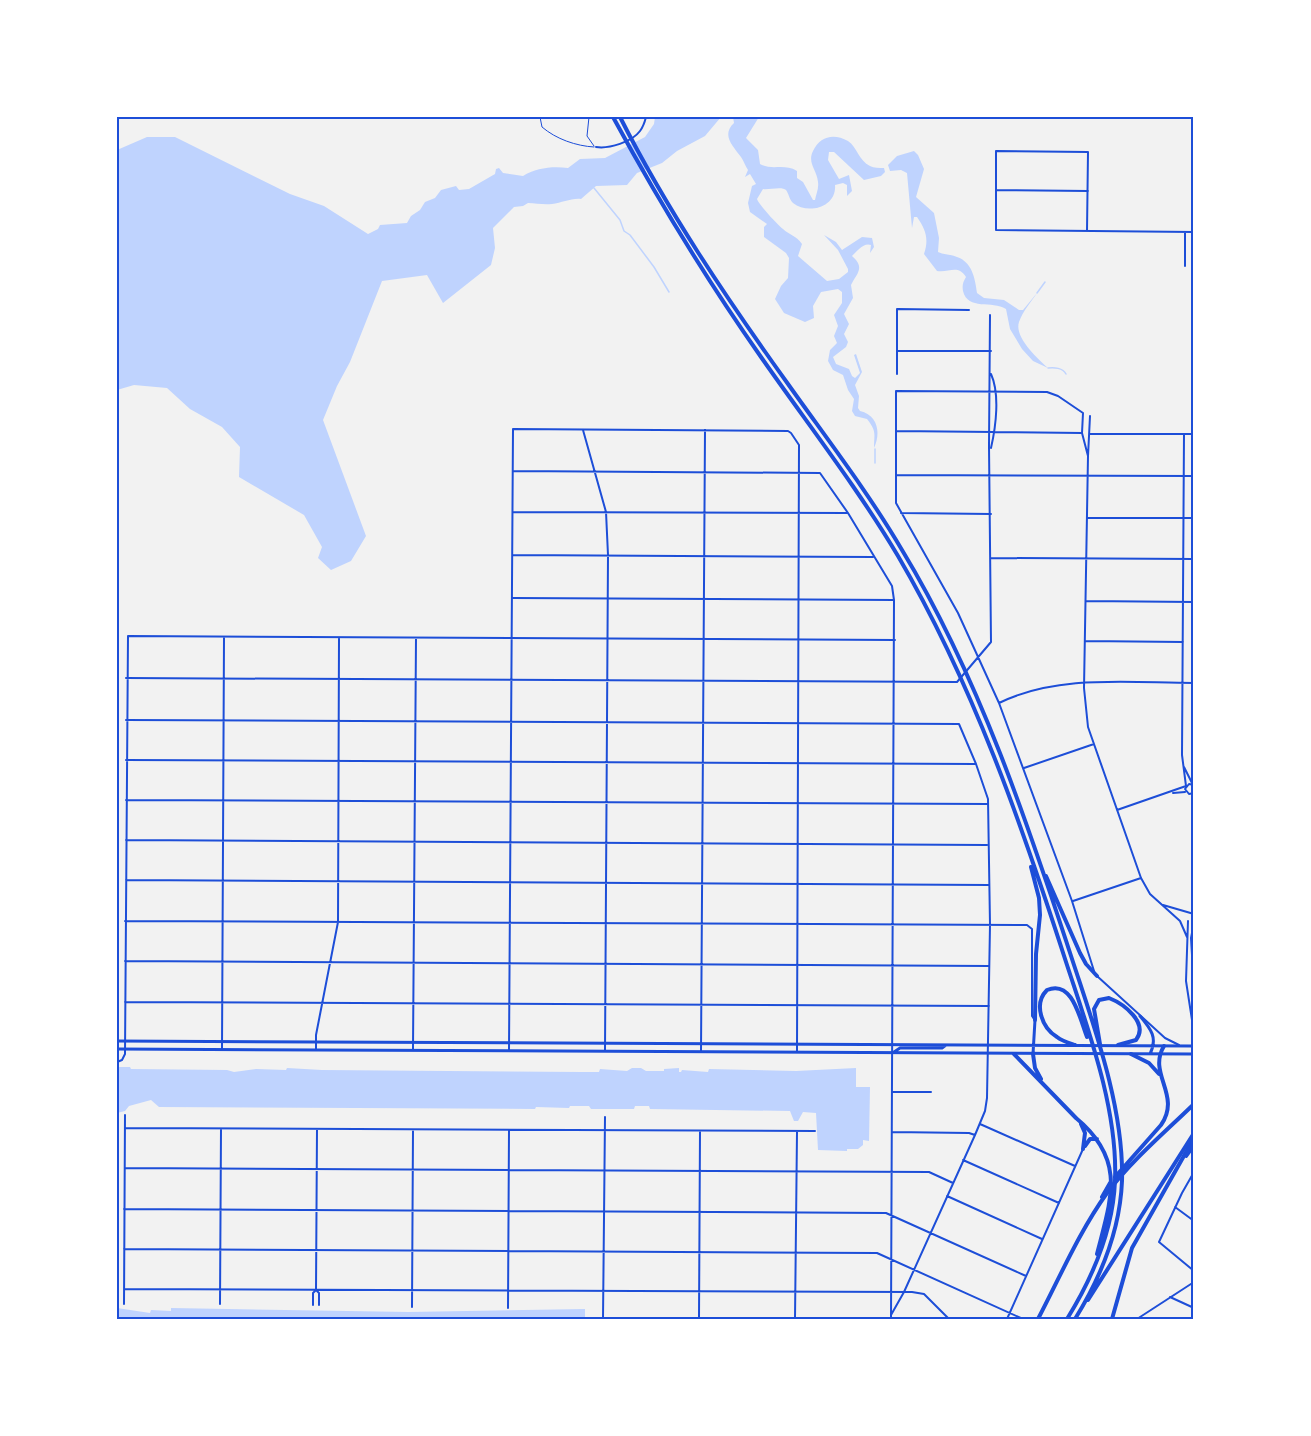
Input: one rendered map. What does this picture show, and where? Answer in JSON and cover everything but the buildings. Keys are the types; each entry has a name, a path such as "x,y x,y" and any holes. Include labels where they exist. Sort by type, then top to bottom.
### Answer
{"highway":[{"path":"613,117 623,130 740,327 882,531 930,612 968,692 1068,967 1109,1117 1115,1179 1108,1229 1094,1268 1067,1319"},
{"path":"620,117 623,130"},
{"path":"656,188 750,329 890,529 932,604 962,666 1002,759 1079,980 1104,1062"},
{"path":"1027,849 1040,911 1035,959 1035,1020"},
{"path":"1039,862 1080,953 1097,976"},
{"path":"1076,1045 1055,1036 1044,1024 1040,1002 1044,993 1049,989 1060,988 1069,994 1095,1059"},
{"path":"1076,1317 1096,1281 1108,1250 1116,1225 1121,1192 1120,1146 1093,1013 1096,1003 1103,999 1111,999 1119,1003 1140,1026 1140,1033 1136,1040 1117,1045"},
{"path":"1038,1319 1106,1189 1166,1117 1169,1101 1159,1065 1160,1054 1164,1046"},
{"path":"1014,1054 1097,1139 1108,1162 1111,1186 1106,1222 1094,1268"},
{"path":"1033,1054 1036,1070 1048,1089"},
{"path":"1131,1054 1151,1064 1163,1081"},
{"path":"1095,1211 1130,1166 1194,1104"},
{"path":"1076,1118 1085,1133 1083,1149"},
{"path":"1076,1317 1194,1133"},
{"path":"1112,1319 1132,1248 1194,1138"},
{"path":"1083,1149 1089,1140 1097,1139"},
{"path":"1174,1174 1194,1145"}],"main road":[{"path":"1140,1016 1152,1032 1154,1046 1150,1054"},
{"path":"1033,1054 1035,1020"},
{"path":"117,1041 1194,1046"},
{"path":"893,1053 900,1048 942,1048 946,1045"},
{"path":"117,1049 797,1054 1194,1054"}],"street":[{"path":"596,147 613,147 636,135 642,128 646,117"},
{"path":"1087,231 1088,152 996,151 996,230 1087,231 1185,232 1194,232"},
{"path":"996,190 1088,191"},
{"path":"1185,232 1185,266"},
{"path":"897,374 897,309 969,310"},
{"path":"126,678 957,682 991,642 990,315"},
{"path":"897,351 990,351"},
{"path":"990,450 995,432 995,392 991,374"},
{"path":"1088,456 1083,434 1083,413 1058,396 1047,392 897,391 896,503 958,613 999,703 1072,901 1097,976 1169,1041 1183,1046"},
{"path":"1090,416 1084,683 1086,716 1141,878 1150,894 1181,922 1187,938"},
{"path":"509,1051 513,429 705,430 789,432 799,445 797,1054"},
{"path":"583,430 606,512 608,555 605,1052"},
{"path":"701,1052 705,430"},
{"path":"896,431 1083,434"},
{"path":"1090,434 1194,434"},
{"path":"1184,434 1183,764 1186,786 1191,794"},
{"path":"513,471 820,473 848,513 892,586 895,640 895,764 891,1317"},
{"path":"896,475 1194,476"},
{"path":"513,512 848,513"},
{"path":"901,513 991,514"},
{"path":"1087,518 1194,518"},
{"path":"513,555 874,557"},
{"path":"991,558 1194,559"},
{"path":"513,598 894,600"},
{"path":"1086,601 1194,602"},
{"path":"117,1062 124,1059 125,1049 128,636 895,640"},
{"path":"222,1050 224,638"},
{"path":"316,1050 338,922 339,638"},
{"path":"413,1051 416,638"},
{"path":"1085,641 1183,642"},
{"path":"999,703 1047,687 1084,683 1194,683"},
{"path":"126,720 959,724 987,792 988,804 990,925 987,1102 980,1124 891,1317"},
{"path":"1024,768 1094,744"},
{"path":"126,760 976,764"},
{"path":"1118,810 1194,785 1183,764"},
{"path":"1170,793 1191,794"},
{"path":"126,800 988,804"},
{"path":"126,840 988,845"},
{"path":"1072,901 1141,878"},
{"path":"126,880 989,885"},
{"path":"1163,905 1193,914"},
{"path":"1193,914 1188,916 1186,981 1194,1033"},
{"path":"1176,917 1194,922 1191,938 1193,941 1194,989"},
{"path":"126,921 1031,927 1032,1016 1035,1020"},
{"path":"125,961 989,966"},
{"path":"125,1002 989,1006"},
{"path":"893,1092 931,1092"},
{"path":"124,1304 125,1115"},
{"path":"603,1319 604,1117"},
{"path":"980,1124 1075,1166"},
{"path":"125,1128 815,1131"},
{"path":"220,1304 221,1129"},
{"path":"317,1129 316,1290 319,1293 319,1305"},
{"path":"412,1307 413,1130"},
{"path":"508,1308 509,1130"},
{"path":"699,1319 700,1131"},
{"path":"795,1319 796,1131"},
{"path":"892,1132 969,1132 975,1135"},
{"path":"1007,1319 1083,1149"},
{"path":"963,1160 1059,1203"},
{"path":"125,1168 892,1172 929,1173 953,1183"},
{"path":"1194,1172 1159,1242 1194,1271"},
{"path":"946,1196 1042,1239"},
{"path":"1175,1207 1194,1221"},
{"path":"124,1209 886,1213 1026,1276"},
{"path":"124,1249 877,1253 1023,1319"},
{"path":"1137,1319 1194,1282"},
{"path":"124,1289 904,1292 924,1294 949,1319"},
{"path":"313,1305 313,1293 316,1290"},
{"path":"1170,1297 1194,1308"}],"lane":[{"path":"540,117 542,127 558,137 576,144 596,147"},
{"path":"589,117 588,138 596,147"}],"water":[{"path":"655,117 721,117 705,136 677,151 662,163 637,173 627,185 596,186 581,199 552,204 528,203 514,207 493,228 495,248 491,265 443,303 427,275 382,281 350,362 323,420 366,536 351,561 331,570 318,558 322,547 304,515 239,477 240,447 222,427 190,409 167,388 134,385 117,390 117,150 147,137 175,137 290,194 324,206 368,234 378,229 380,225 407,223 425,202 435,198 441,190 456,186 459,190 469,189 495,174 496,169 499,168 503,173 523,176 544,168 568,168 580,159 605,158 645,137 654,124"},
{"path":"733,117 759,117 746,138 758,150 760,164 797,171 797,178 803,182 813,200 815,200 818,185 811,155 823,139 838,137 848,141 866,164 884,168 885,172 881,176 864,180 834,152 829,152 828,160 839,179 849,175 852,191 847,196 847,185 843,183 835,185 831,199 820,207 799,207 793,203 786,190 782,188 763,189 757,199 785,231 802,244 798,256 827,281 839,279 848,272 848,269 838,250 824,235 836,242 842,250 862,237 872,238 874,247 870,253 871,245 868,244 852,256 859,268 851,285 853,298 844,314 849,324 844,334 848,342 846,347 833,357 836,364 849,369 855,378 860,373 854,355 856,354 862,372 855,385 859,396 858,408 871,416 876,425 877,436 874,448 872,427 867,419 855,416 852,411 854,399 843,375 833,370 828,361 830,350 837,343 834,336 838,326 834,315 842,303 842,292 838,289 821,292 813,306 814,318 805,322 784,313 775,299 788,278 789,258 786,253 764,237 764,227 767,224 750,212 748,203 752,186 756,184 750,174 745,177 748,170 728,136 730,127 734,123"},
{"path":"914,151 924,169 916,197 934,213 939,238 938,252 957,257 966,263 974,276 977,293 984,298 1004,300 1019,310 1023,310 1037,293 1023,314 1018,328 1023,341 1048,368 1033,361 1022,349 1010,329 1006,309 970,301 963,291 966,277 963,273 956,270 937,271 924,254 926,235 917,217 914,217 912,228 907,173 901,170 890,171 888,165 897,156"},
{"path":"117,1067 234,1072 256,1069 286,1070 287,1068 599,1072 600,1069 627,1071 632,1068 641,1068 646,1071 664,1071 664,1069 679,1068 679,1072 682,1070 708,1072 709,1069 796,1071 856,1068 856,1087 870,1087 869,1141 863,1140 863,1145 858,1149 847,1149 847,1151 818,1150 816,1113 803,1112 798,1121 794,1121 790,1111 650,1109 649,1106 635,1106 634,1109 591,1109 589,1106 536,1107 535,1109 159,1107 151,1100 129,1106 125,1111 117,1113"},
{"path":"117,1308 150,1313 151,1310 171,1311 171,1308 409,1312 585,1309 585,1319 117,1319"}],"waterway":[{"path":"594,188 620,220 624,231 630,235 654,267 669,292"},
{"path":"1037,293 1045,282"},
{"path":"1048,368 1058,368 1066,374"},
{"path":"875,449 875,463"}]}
